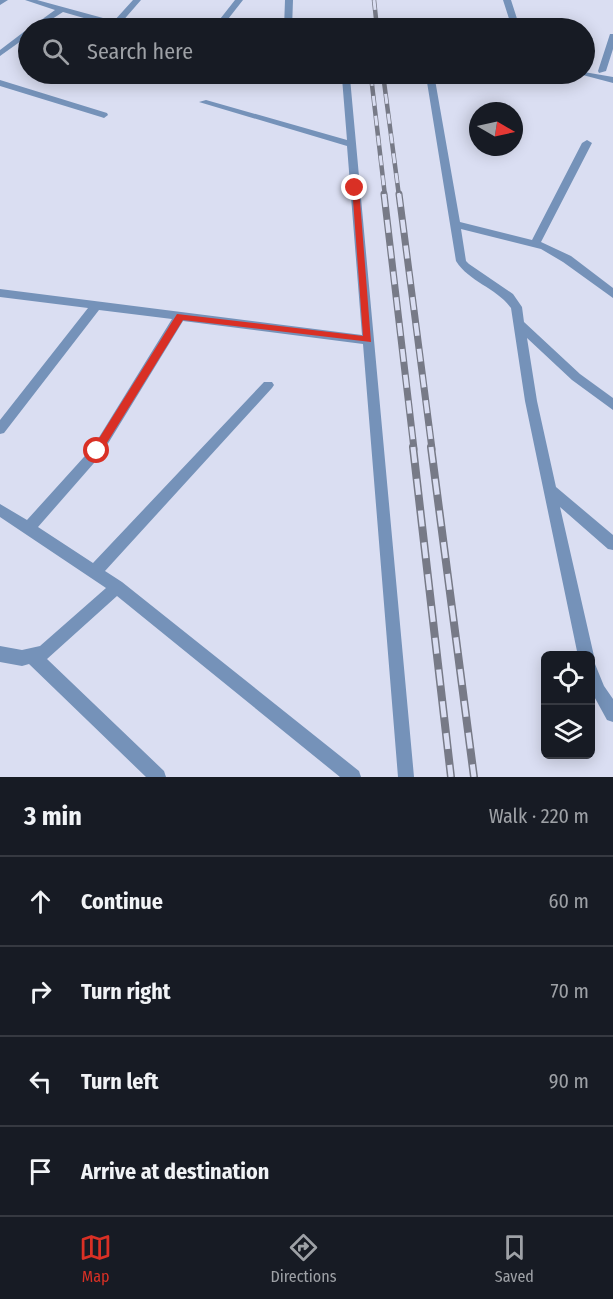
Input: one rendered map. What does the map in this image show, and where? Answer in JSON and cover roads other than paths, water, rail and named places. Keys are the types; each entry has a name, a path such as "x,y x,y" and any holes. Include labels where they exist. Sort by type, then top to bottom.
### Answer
{"street":[{"path":"0,3 4,0"},
{"path":"30,0 89,18"},
{"path":"121,18 137,0"},
{"path":"225,18 239,0"},
{"path":"288,18 289,0"},
{"path":"507,0 513,18"},
{"path":"48,18 60,10"},
{"path":"610,73 613,36"},
{"path":"0,54 18,40"},
{"path":"0,83 104,115"},
{"path":"347,84 406,777"},
{"path":"432,84 462,265 509,297 516,307 531,401 585,651"},
{"path":"203,102 351,144"},
{"path":"535,244 587,143"},
{"path":"454,224 535,244 567,259 613,294"},
{"path":"0,292 368,340"},
{"path":"0,429 96,306"},
{"path":"28,528 97,451 180,316"},
{"path":"519,324 576,377 613,405"},
{"path":"95,571 268,385"},
{"path":"552,491 613,544"},
{"path":"0,510 117,587 353,777"},
{"path":"0,654 22,658 44,653 117,587"},
{"path":"33,657 158,777"},
{"path":"595,680 599,692 613,714"}],"railway":[{"path":"374,0 376,18"},
{"path":"372,84 385,196"},
{"path":"384,84 399,196"},
{"path":"384,194 414,449"},
{"path":"399,194 432,449"},
{"path":"413,447 451,777"},
{"path":"431,447 474,777"}]}
